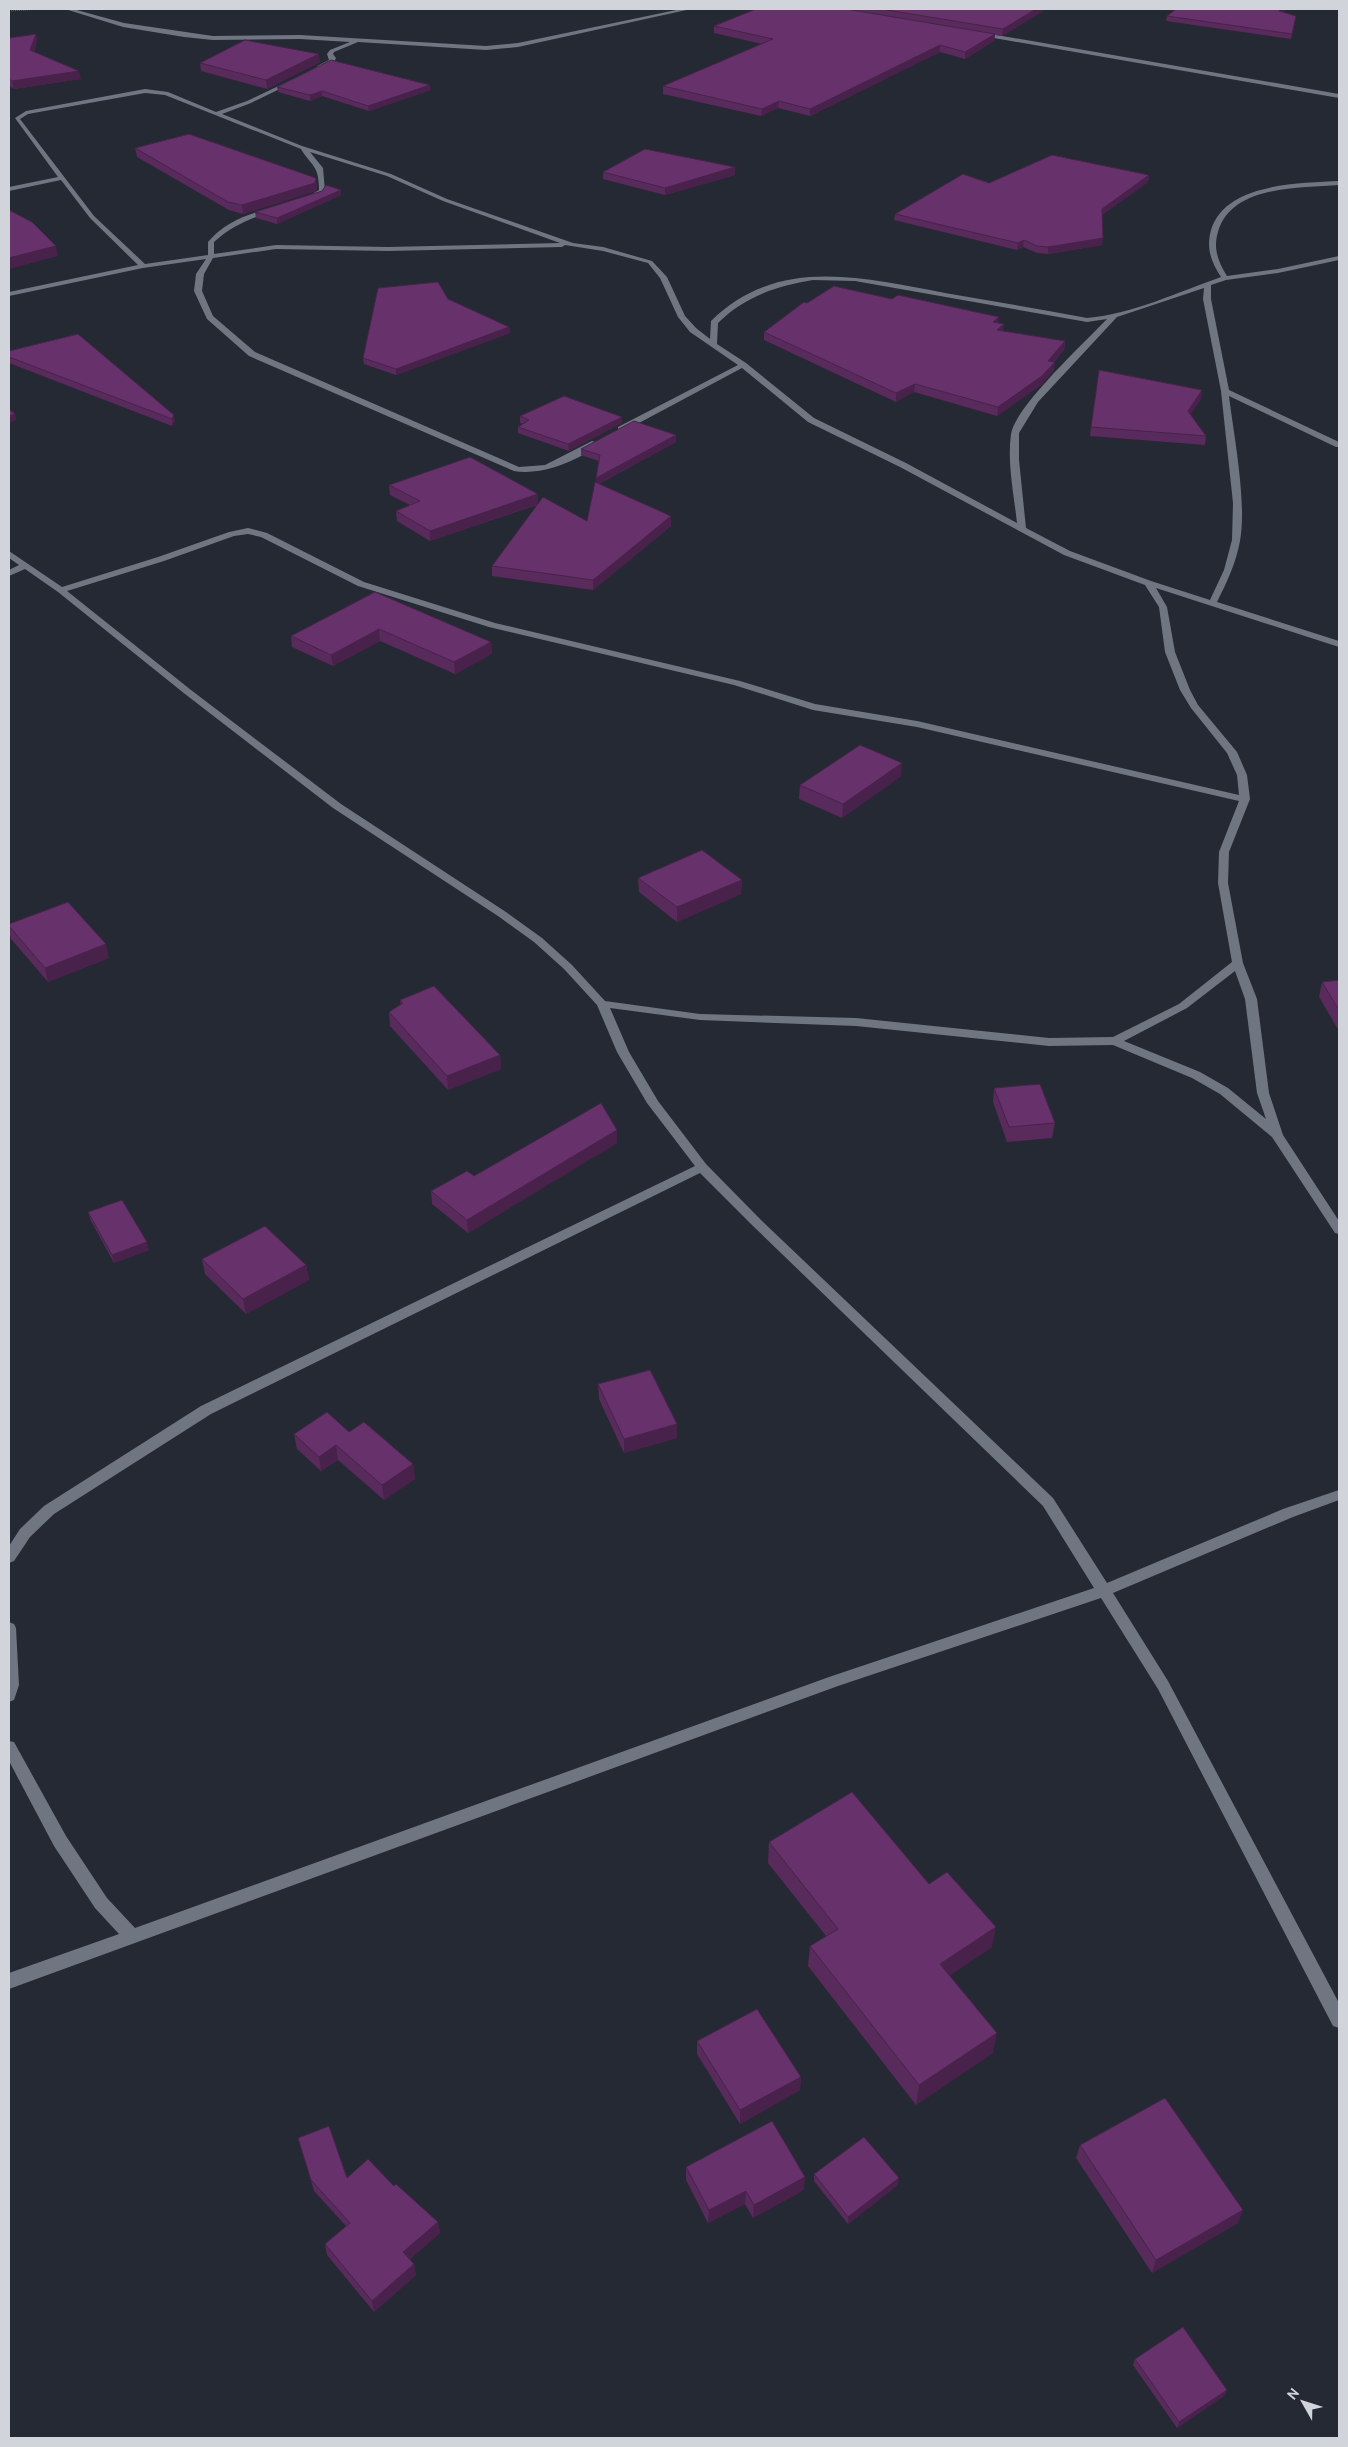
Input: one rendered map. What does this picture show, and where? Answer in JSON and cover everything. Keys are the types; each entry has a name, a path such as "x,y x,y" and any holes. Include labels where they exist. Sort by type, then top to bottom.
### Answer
{"street":[{"path":"68,9 123,25 213,38 300,37 500,47 688,9"},
{"path":"973,33 1339,96"},
{"path":"314,70 332,61 330,54 332,51 356,41"},
{"path":"216,114 249,102 297,79"},
{"path":"143,266 92,217 17,119 19,116 146,91 166,93 300,147 389,175 438,197 572,245"},
{"path":"300,147 315,159 322,174 322,191 320,194 300,201"},
{"path":"9,189 62,178"},
{"path":"1225,278 1212,258 1214,227 1228,206 1247,196 1291,186 1339,184"},
{"path":"283,206 250,216 224,228 211,242 211,256 200,274 198,291 210,317 256,357 531,472 544,469 605,438"},
{"path":"9,294 143,266 276,247 388,249 572,245 602,249 645,260 655,265 682,316 693,330 743,366 811,420 1022,527 1054,547 1148,583 1339,644"},
{"path":"714,344 714,324 727,310 750,295 788,282 813,278 856,279 1087,320 1114,316 1208,286 1225,278 1278,271 1339,258"},
{"path":"1208,286 1207,299 1224,391 1234,465 1236,540 1228,570 1212,604"},
{"path":"1022,527 1015,460 1016,433 1021,420 1036,400 1114,316"},
{"path":"614,433 743,366"},
{"path":"1224,391 1339,445"},
{"path":"61,590 161,559 217,538 248,531 264,535 361,584 492,625 737,683 813,707 917,724 1245,799"},
{"path":"9,554 61,590 188,692 338,806 502,914 538,940 568,967 602,1004 623,1052 653,1103 702,1167 764,1230 1048,1502 1163,1685 1339,2020"},
{"path":"9,573 26,565"},
{"path":"1148,583 1162,607 1170,652 1185,690 1194,706 1232,752 1242,775 1245,799 1224,852 1223,883 1238,963 1251,999 1262,1093 1277,1136 1339,1230"},
{"path":"1115,1041 1182,1006 1238,963"},
{"path":"602,1004 700,1017 856,1022 1049,1042 1115,1041 1196,1075 1224,1091 1277,1136"},
{"path":"9,1557 25,1533 49,1510 206,1410 702,1167"},
{"path":"9,1981 834,1681 1104,1591 1288,1513 1339,1495"},
{"path":"9,1628 11,1685 9,1696"},
{"path":"9,1747 60,1841 102,1903 133,1937"}],"path":[{"path":"9,11 42,9"}],"building":[{"path":"756,9 846,9 995,34 965,52 940,45 810,109 779,101 762,109 663,86 773,39 714,26"},
{"path":"881,9 1036,9 1003,29"},
{"path":"1176,9 1282,9 1279,11 1296,16 1292,34 1167,16"},
{"path":"36,34 30,50 79,71 12,81 9,79 9,38"},
{"path":"245,40 319,54 266,80 200,63"},
{"path":"331,60 430,85 368,106 322,91 310,95 277,87"},
{"path":"189,134 316,178 315,183 242,205 228,202 135,148"},
{"path":"645,149 735,167 665,188 603,172"},
{"path":"1052,155 1149,175 1102,209 1103,238 1048,247 1037,246 1024,240 1018,243 895,214 963,174 989,183"},
{"path":"326,185 341,190 277,218 255,212 322,191"},
{"path":"9,210 32,222 56,246 9,258"},
{"path":"438,282 448,299 509,327 396,369 363,358 378,288"},
{"path":"834,286 892,299 898,295 999,317 993,322 1004,324 997,330 1065,341 1048,361 1055,362 1042,376 998,407 915,384 896,393 764,332 804,302 807,303"},
{"path":"78,334 174,415 172,419 9,357 9,351"},
{"path":"1099,370 1202,390 1188,411 1206,436 1091,427"},
{"path":"564,396 622,417 568,444 518,427 529,420 520,416"},
{"path":"9,409 15,414 9,416"},
{"path":"634,421 676,435 596,478 600,455 581,449"},
{"path":"470,457 538,494 430,531 396,511 420,501 389,485"},
{"path":"595,482 671,516 593,580 492,566 543,497 587,521"},
{"path":"375,592 491,642 454,662 379,629 331,655 291,636"},
{"path":"860,745 902,763 843,804 800,785"},
{"path":"702,850 742,880 677,907 638,878"},
{"path":"68,902 106,944 45,968 9,924"},
{"path":"1339,980 1339,1010 1322,982"},
{"path":"434,986 500,1055 447,1076 389,1012 403,1003 400,1000"},
{"path":"1040,1084 1055,1123 1009,1127 994,1088"},
{"path":"601,1103 617,1130 467,1220 431,1191 467,1171 474,1176"},
{"path":"122,1200 147,1242 112,1255 88,1212"},
{"path":"265,1226 306,1265 243,1299 202,1259"},
{"path":"650,1370 677,1424 624,1439 598,1384"},
{"path":"327,1412 349,1432 364,1422 413,1464 382,1485 336,1445 319,1457 294,1434"},
{"path":"852,1792 929,1884 947,1872 996,1927 940,1964 997,2033 919,2085 810,1946 838,1929 769,1842"},
{"path":"757,2009 801,2077 740,2110 697,2041"},
{"path":"1165,2098 1243,2210 1156,2260 1080,2145"},
{"path":"772,2121 805,2177 754,2205 746,2191 709,2210 686,2167"},
{"path":"329,2126 347,2178 368,2159 394,2186 396,2184 438,2222 403,2252 414,2264 372,2301 325,2244 350,2223 311,2180 298,2138"},
{"path":"864,2137 899,2178 848,2217 814,2174"},
{"path":"1183,2327 1227,2390 1179,2422 1135,2359"}]}
